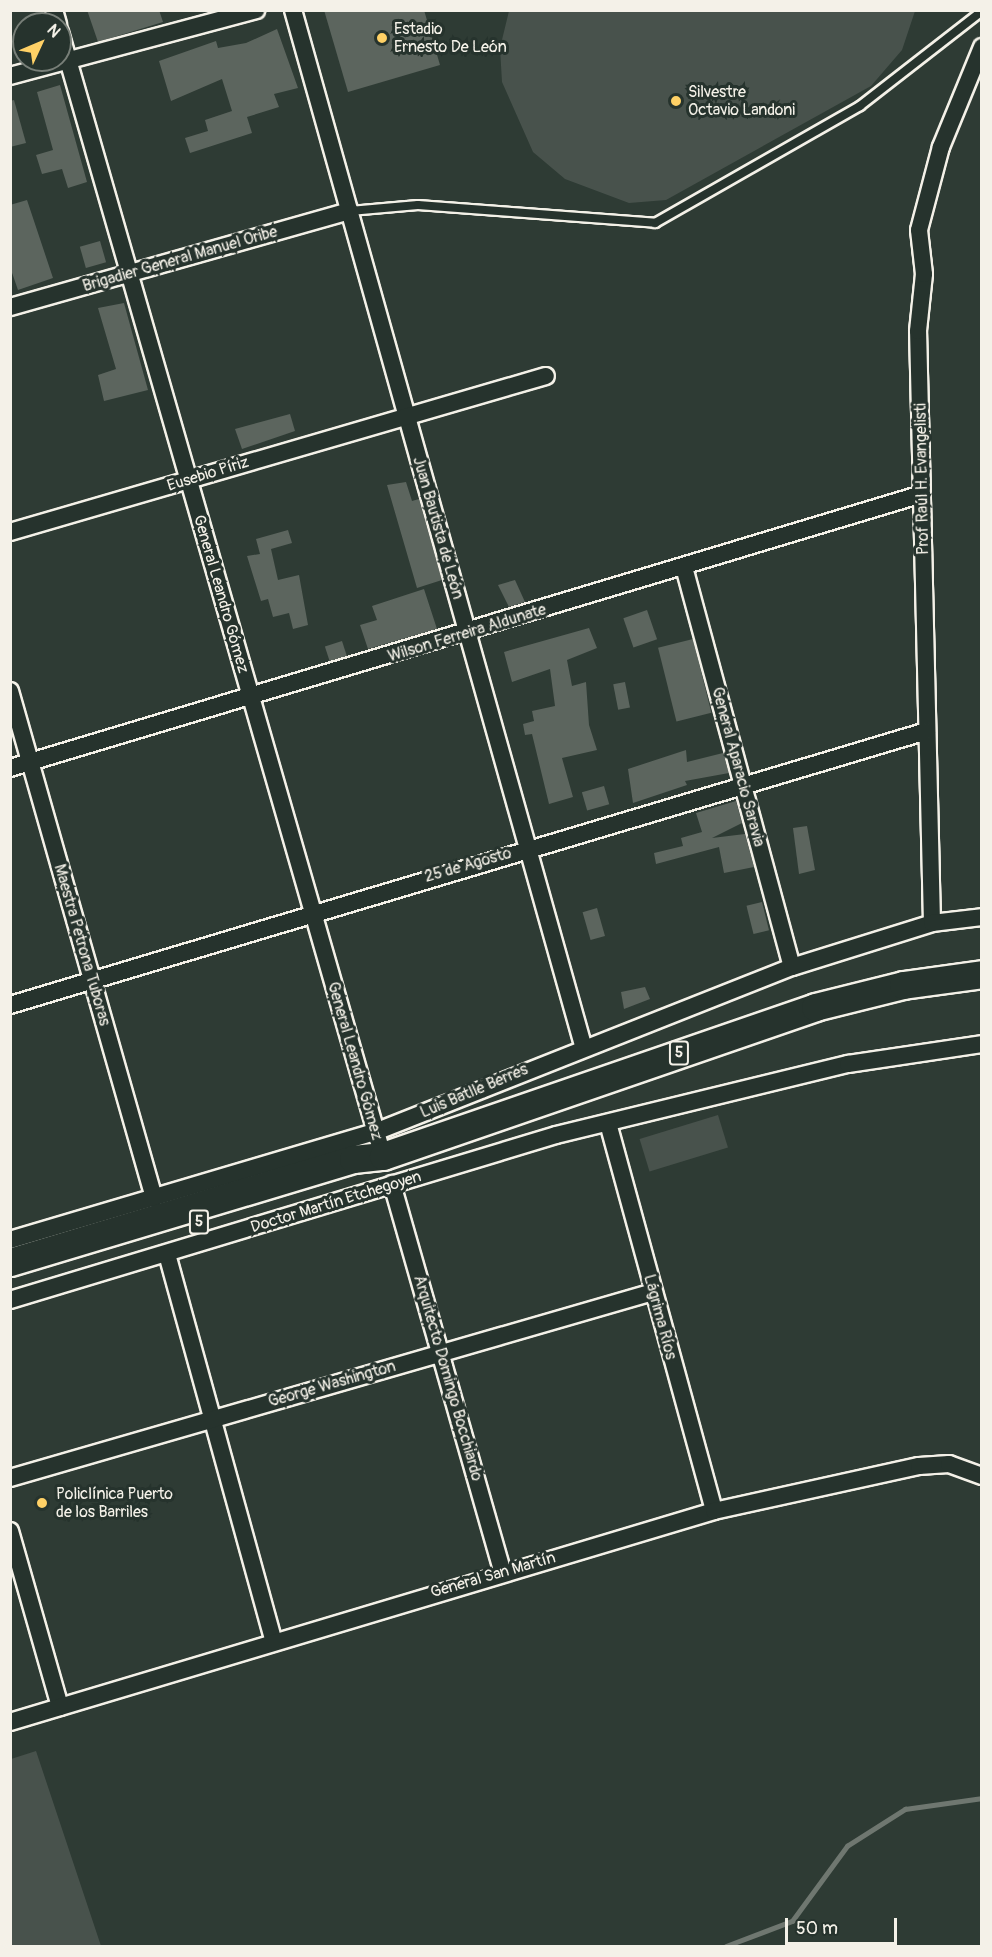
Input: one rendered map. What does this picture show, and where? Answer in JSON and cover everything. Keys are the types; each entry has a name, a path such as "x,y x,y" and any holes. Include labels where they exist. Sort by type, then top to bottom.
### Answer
{"highway":[{"name":"5","path":"10,1263 353,1159 379,1144 815,1007 903,985 981,974"},
{"name":"5","path":"10,1278 358,1174 379,1144"}],"street":[{"path":"72,59 256,10"},
{"name":"Juan Bautista de León","path":"293,10 583,1045"},
{"name":"Prof Raúl H. Evangelisti","path":"932,924 918,331 924,274 918,230 941,147 981,46"},
{"path":"10,76 24,72"},
{"name":"General Leandro Gómez","path":"72,72 132,274 187,480 379,1144"},
{"name":"Brigadier General Manuel Oribe","path":"10,307 350,211"},
{"name":"Eusebio Píriz","path":"10,532 405,415 546,376"},
{"name":"Wilson Ferreira Aldunate","path":"10,768 468,633 922,494"},
{"name":"General Aparacio Saravia","path":"684,567 792,967"},
{"name":"Maestra Petrona Tuboras","path":"10,691 154,1198"},
{"name":"25 de Agosto","path":"10,1005 313,911 927,731"},
{"name":"Luis Batlle Berres","path":"10,1240 154,1198 379,1144 583,1045 792,967 932,924 981,918"},
{"name":"Doctor Martín Etchegoyen","path":"10,1300 392,1184 608,1123 882,1056 981,1044"},
{"name":"Lágrima Ríos","path":"608,1123 714,1511"},
{"name":"Arquitecto Domingo Bocchiardo","path":"392,1184 502,1571"},
{"path":"167,1254 273,1640"},
{"name":"George Washington","path":"10,1478 653,1292"},
{"name":"General San Martín","path":"10,1722 502,1571 714,1511 919,1466 949,1464 981,1476"},
{"path":"10,1531 60,1707"}],"lane":[{"path":"350,211 418,205 655,223 860,106 981,11"}],"shaded area":[{"name":"Silvestre Octavio Landoni","path":"509,10 915,11 902,50 871,86 666,200 629,203 565,179 533,152 502,82 500,48"},
{"path":"718,1115 728,1148 650,1171 640,1139"},
{"path":"36,1751 101,1946 11,1946 11,1759"}],"building":[{"path":"87,10 159,10 163,22 98,42"},
{"name":"Estadio Ernesto De León","path":"324,10 424,10 440,65 348,92"},
{"path":"277,29 298,88 274,94 279,107 247,117 252,133 190,153 185,138 208,131 205,120 232,111 222,79 171,101 159,61 216,41 218,48 246,43"},
{"path":"60,85 87,182 68,188 62,169 42,174 36,155 53,150 37,92"},
{"path":"14,100 26,143 10,147 10,101"},
{"path":"27,200 53,278 18,290 10,267 10,205"},
{"path":"100,241 106,262 86,268 80,247"},
{"path":"124,303 148,390 104,401 98,375 116,369 98,308"},
{"path":"290,414 295,431 242,449 235,429"},
{"path":"406,482 412,501 419,499 442,580 417,588 387,485"},
{"path":"288,530 292,543 271,549 278,580 299,575 308,625 293,629 289,613 273,617 268,599 261,601 247,556 260,554 256,539"},
{"path":"515,580 525,602 509,607 498,585"},
{"path":"424,589 437,629 368,649 360,625 377,620 372,606"},
{"path":"647,610 657,639 633,647 623,618"},
{"path":"589,628 597,648 567,660 572,686 586,682 589,725 597,750 562,758 573,797 549,804 532,734 525,735 523,724 534,721 532,711 555,706 550,669 512,682 504,652"},
{"path":"693,639 711,713 676,721 658,648"},
{"path":"342,641 347,656 330,662 325,647"},
{"path":"625,682 630,708 618,710 613,684"},
{"path":"686,750 687,762 723,753 729,773 685,781 687,785 633,803 628,769"},
{"path":"604,786 609,804 587,811 582,792"},
{"path":"736,801 742,823 712,838 745,834 754,867 724,873 719,847 656,864 654,853 683,846 681,838 702,832 696,813"},
{"path":"807,826 815,870 799,874 793,828"},
{"path":"762,902 769,930 753,934 746,906"},
{"path":"597,908 605,936 591,940 583,912"},
{"path":"645,987 650,999 624,1009 621,992"}],"waterway":[{"path":"726,1946 792,1921 847,1846 905,1809 982,1798"}],"place":[{"name":"Estadio Ernesto De León","path":"382,38"},
{"name":"Silvestre Octavio Landoni","path":"676,101"},
{"name":"Policlínica Puerto de los Barriles","path":"42,1503"}]}
